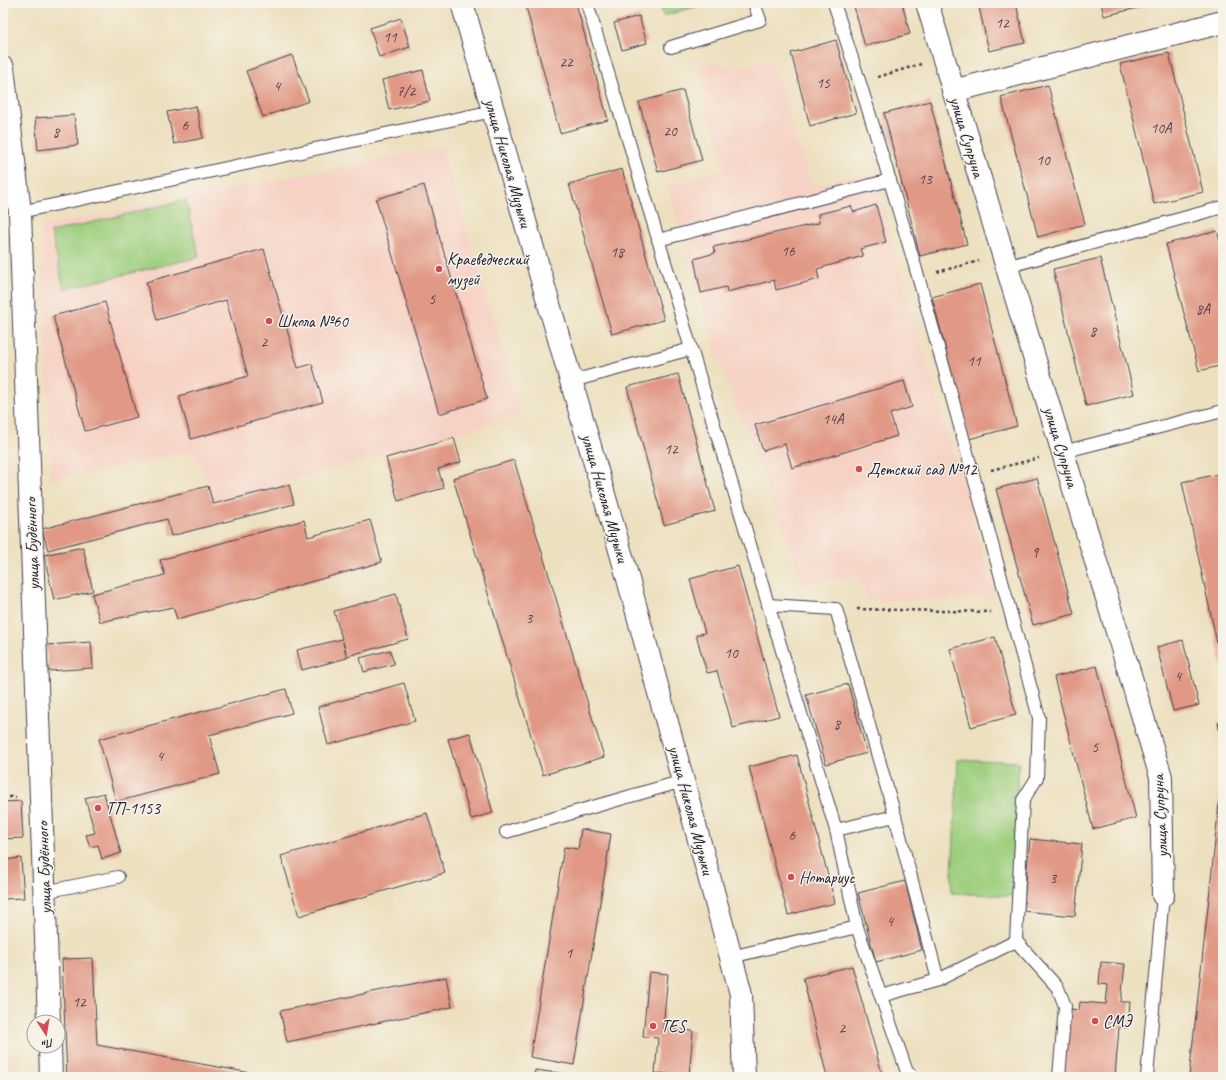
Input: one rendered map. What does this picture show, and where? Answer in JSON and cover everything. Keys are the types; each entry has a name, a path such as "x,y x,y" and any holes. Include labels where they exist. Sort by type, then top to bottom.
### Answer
{"street":[{"name":"улица Николая Музыки","path":"462,3 622,557 741,994 744,1077"},
{"name":"улица Супруна","path":"927,3 1161,777 1163,895"},
{"path":"953,91 1223,22"},
{"name":"улица Будённого","path":"3,68 20,212 49,1014"},
{"path":"50,1054 51,1077"}],"lane":[{"path":"587,3 836,830 857,927 907,1072 914,1077"},
{"path":"671,47 760,20 754,3"},
{"path":"834,3 860,82 918,277 1039,718 1037,778 1023,800 1016,941 1058,988 1065,1006 1059,1077"},
{"path":"20,212 493,110"},
{"path":"658,240 890,180"},
{"path":"1004,261 1223,207"},
{"path":"572,381 691,349"},
{"path":"1062,452 1223,411"},
{"path":"768,605 836,609 895,816 938,980"},
{"path":"506,832 683,781"},
{"path":"836,830 895,816"},
{"path":"44,892 118,877"},
{"path":"1147,1077 1163,895"},
{"path":"731,957 857,927"},
{"path":"881,996 938,980 1016,941"}],"path":[{"path":"860,82 943,58"},
{"path":"918,277 1004,261"},
{"path":"972,475 1062,452"},
{"path":"836,609 1010,612"}],"shaded area":[{"path":"771,59 812,186 872,172 996,598 868,601 857,576 805,585 719,363 667,185 725,169 696,66 715,62 737,68"},
{"name":"Школа №60","path":"442,147 522,415 213,504 208,482 192,452 51,480 41,226"}],"green space":[{"path":"660,3 709,3 663,16"},
{"path":"186,200 199,257 64,289 51,232"},
{"path":"958,759 1019,762 1012,896 951,893"}],"building":[{"path":"525,3 576,3 608,120 560,133"},
{"path":"853,3 902,3 910,34 865,46"},
{"path":"978,3 1016,3 1025,43 989,51"},
{"path":"1101,3 1154,3 1154,4 1104,16"},
{"path":"639,16 647,43 622,50 614,23"},
{"path":"401,18 410,47 379,57 370,28"},
{"path":"836,40 856,113 810,126 791,53"},
{"path":"1169,53 1203,192 1154,204 1120,64"},
{"path":"292,55 309,101 263,117 246,71"},
{"path":"423,70 430,101 389,110 382,80"},
{"path":"1048,85 1085,224 1038,237 1001,97"},
{"path":"683,90 702,160 658,172 639,102"},
{"path":"930,101 967,244 920,256 884,113"},
{"path":"196,106 203,138 174,144 167,112"},
{"path":"74,115 78,145 38,150 35,118"},
{"path":"622,169 664,320 612,334 569,184"},
{"path":"424,185 487,399 439,414 376,199"},
{"path":"876,205 886,242 860,249 863,256 817,269 819,279 776,290 774,280 727,292 726,287 701,293 694,259 715,253 713,247 819,223 818,214 851,206 854,212"},
{"path":"1217,231 1223,253 1223,365 1199,371 1166,244"},
{"path":"264,249 298,368 312,364 323,402 191,439 179,396 248,376 226,300 157,320 146,282"},
{"path":"1100,258 1134,394 1086,406 1053,269"},
{"path":"980,284 1017,426 969,439 932,297"},
{"path":"105,302 137,417 85,431 53,316"},
{"path":"678,374 715,511 664,525 627,387"},
{"path":"904,381 912,407 890,414 897,436 792,468 785,444 763,451 755,425"},
{"path":"454,438 461,462 438,469 444,488 398,501 386,458"},
{"path":"514,460 604,757 543,775 453,478"},
{"path":"1223,473 1223,666 1222,666 1182,482"},
{"path":"1037,478 1074,614 1033,625 996,489"},
{"path":"289,485 294,504 171,536 167,519 48,550 42,529 208,486 213,504"},
{"path":"304,520 308,537 370,520 382,562 177,619 173,607 100,622 92,594 165,575 160,560"},
{"path":"83,547 93,591 54,600 44,555"},
{"path":"738,566 779,716 733,728 717,671 707,673 696,635 705,633 690,579"},
{"path":"396,594 408,639 347,656 343,642 347,658 302,670 297,650 342,639 334,611"},
{"path":"995,637 1016,715 971,727 950,649"},
{"path":"1183,640 1199,705 1173,711 1157,647"},
{"path":"91,642 93,668 48,671 46,645"},
{"path":"390,650 394,664 364,672 360,658"},
{"path":"1097,666 1136,818 1093,829 1054,677"},
{"path":"404,683 415,721 328,745 318,707"},
{"path":"848,684 867,753 826,764 806,695"},
{"path":"286,689 292,713 209,735 220,774 116,802 99,739"},
{"path":"1223,722 1223,744 1222,744 1218,723"},
{"path":"470,733 493,813 471,819 448,739"},
{"path":"797,755 835,903 788,915 749,767"},
{"path":"1222,776 1223,1077 1189,1077 1209,898"},
{"path":"104,793 121,853 102,859 98,845 90,847 86,835 95,833 85,798"},
{"path":"21,801 23,838 3,839 3,802"},
{"path":"427,813 445,873 299,916 281,856"},
{"path":"581,829 611,834 574,1065 530,1057 564,847 578,849"},
{"path":"1030,839 1082,844 1075,916 1023,911"},
{"path":"21,858 24,898 3,899 3,860"},
{"path":"905,881 922,950 876,962 858,893"},
{"path":"93,958 97,1045 273,1077 67,1077 66,1014 64,1014 62,959"},
{"path":"1101,962 1125,964 1121,1002 1130,1002 1128,1028 1119,1027 1115,1077 1063,1077 1070,1009 1079,1010 1080,1002 1106,1004 1108,985 1099,984"},
{"path":"852,966 883,1077 827,1077 803,978"},
{"path":"649,972 668,974 663,1028 693,1031 689,1076 655,1073 658,1038 643,1037"},
{"path":"446,977 452,1007 287,1042 280,1011"},
{"path":"535,1070 581,1076 581,1077 534,1077"}],"place":[{"name":"Краеведческий музей","path":"439,269"},
{"name":"Школа №60","path":"269,321"},
{"name":"Детский сад №12","path":"859,469"},
{"name":"ТП-1153","path":"98,808"},
{"name":"Нотариус","path":"791,877"},
{"name":"СМЭ","path":"1095,1021"},
{"name":"TES","path":"653,1026"}]}
